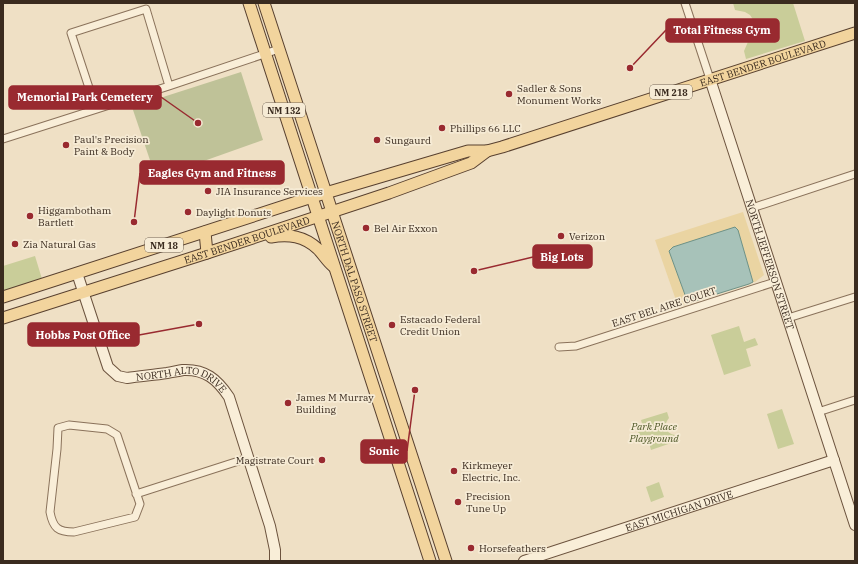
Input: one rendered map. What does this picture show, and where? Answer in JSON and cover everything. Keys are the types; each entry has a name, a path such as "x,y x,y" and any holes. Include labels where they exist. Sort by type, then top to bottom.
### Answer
{"main road":[{"name":"NORTH DAL PASO STREET","path":"249,3 429,560"},
{"name":"NORTH DAL PASO STREET","path":"264,3 446,561"},
{"name":"EAST BENDER BOULEVARD","path":"3,297 312,197 468,151 487,151 855,33"},
{"name":"EAST BENDER BOULEVARD","path":"3,318 389,193 471,163 487,151"},
{"path":"205,232 207,253"},
{"path":"258,236 268,238 280,235 290,235 303,239 317,249 335,268"}],"street":[{"name":"NORTH JEFFERSON STREET","path":"685,3 834,460 852,503 855,525"},
{"path":"96,109 71,33 146,8 169,86"},
{"path":"3,139 279,49"},
{"path":"752,208 855,174"},
{"name":"NORTH ALTO DRIVE","path":"77,273 108,367 118,376 127,378 184,370 199,371 223,387 228,397 270,526 275,550 275,561"},
{"name":"EAST BEL AIRE COURT","path":"559,347 576,346 775,282"},
{"path":"788,318 855,297"},
{"path":"818,412 855,400"},
{"path":"69,425 107,429 117,435 136,494 140,504 135,517 74,532 65,532 55,527 52,522 50,512 58,428 69,425"},
{"path":"136,494 248,458"},
{"name":"EAST MICHIGAN DRIVE","path":"524,561 834,460"}],"green space":[{"path":"733,3 793,3 805,41 746,59 744,51 754,28 754,21 750,15 745,12 735,10"},
{"path":"241,72 263,140 156,178 132,107"},
{"path":"35,256 42,279 3,291 3,266"},
{"path":"739,326 744,342 755,338 758,345 746,349 751,366 724,375 711,335"},
{"path":"782,409 794,444 778,449 767,414"},
{"name":"Park Place Playground","path":"667,412 669,418 666,423 667,431 675,435 677,441 651,450 649,443 639,441 637,436 643,427 641,420"},
{"path":"659,482 664,497 651,502 646,487"}],"sand":[{"path":"743,212 764,275 753,282 738,230 735,228 669,251 688,303 678,306 655,240"}],"water":[{"path":"735,227 738,230 753,282 688,303 669,251 673,247"}],"place":[{"name":"Total Fitness Gym","path":"630,68"},
{"name":"Sadler & Sons Monument Works","path":"509,94"},
{"name":"Memorial Park Cemetery","path":"198,123"},
{"name":"Phillips 66 LLC","path":"442,128"},
{"name":"Sungaurd","path":"377,140"},
{"name":"Paul's Precision Paint & Body","path":"66,145"},
{"name":"JIA Insurance Services","path":"208,191"},
{"name":"Daylight Donuts","path":"188,212"},
{"name":"Higgambotham Bartlett","path":"30,216"},
{"name":"Eagles Gym and Fitness","path":"134,222"},
{"name":"Bel Air Exxon","path":"366,228"},
{"name":"Verizon","path":"561,236"},
{"name":"Zia Natural Gas","path":"15,244"},
{"name":"Big Lots","path":"474,271"},
{"name":"Hobbs Post Office","path":"199,324"},
{"name":"Estacado Federal Credit Union","path":"392,325"},
{"name":"Sonic","path":"415,390"},
{"name":"James M Murray Building","path":"288,403"},
{"name":"Magistrate Court","path":"322,460"},
{"name":"Kirkmeyer Electric, Inc.","path":"454,471"},
{"name":"Precision Tune Up","path":"458,502"},
{"name":"Horsefeathers","path":"471,548"}]}
